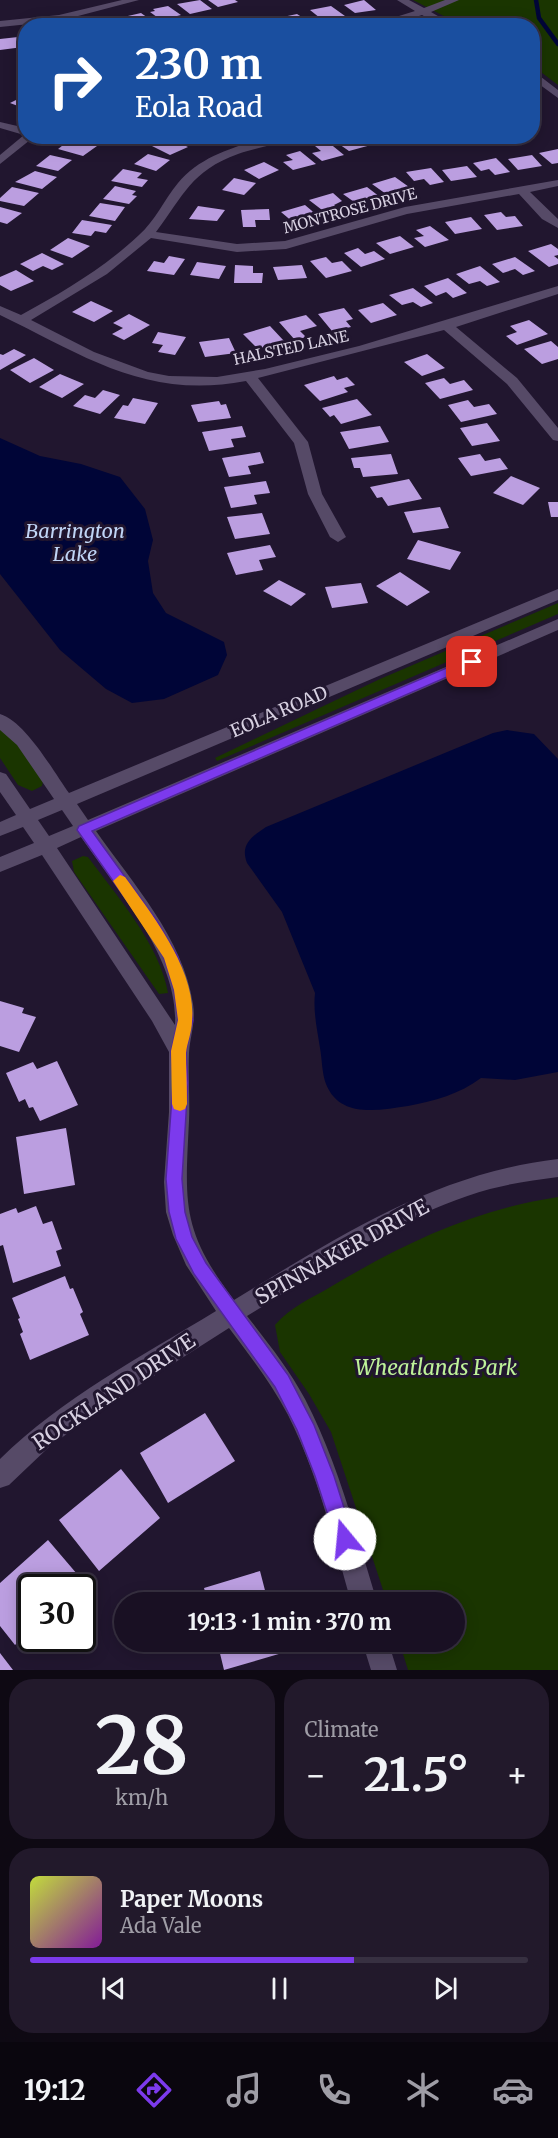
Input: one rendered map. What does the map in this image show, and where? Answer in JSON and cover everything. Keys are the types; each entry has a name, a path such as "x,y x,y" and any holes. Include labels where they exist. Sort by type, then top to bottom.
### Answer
{"street":[{"path":"58,18 134,0"},
{"path":"402,0 435,18"},
{"path":"402,18 454,0"},
{"path":"0,24 18,24"},
{"path":"540,80 558,95"},
{"path":"0,125 18,130"},
{"path":"0,161 20,144"},
{"path":"21,320 77,288 122,258 148,234 187,180 207,164 261,144"},
{"name":"MONTROSE DRIVE","path":"148,234 237,248 286,245 405,211 558,183"},
{"path":"522,190 546,216 558,224"},
{"name":"HALSTED LANE","path":"0,310 97,357 148,376 200,381 250,377 448,327 558,290"},
{"path":"448,327 512,381 558,437"},
{"path":"250,377 301,442 315,494 338,537"},
{"name":"EOLA ROAD","path":"0,829 558,594"},
{"name":"EOLA ROAD","path":"0,865 558,624"},
{"path":"0,720 23,741 83,830 152,925 171,957 181,990 185,1020 179,1051 181,1083 174,1179 177,1212 184,1239 200,1268 281,1381 304,1425 325,1476 360,1592"},
{"path":"0,778 159,1015 179,1051"},
{"name":"SPINNAKER DRIVE","path":"232,1313 403,1213 479,1183 558,1168"},
{"name":"ROCKLAND DRIVE","path":"4,1463 232,1313"},
{"path":"378,1652 384,1670"}],"green space":[{"path":"413,0 558,0 558,85 540,71 540,18 448,18"},
{"path":"558,603 558,614 217,761 215,758 380,679"},
{"path":"0,726 18,743 43,781 42,786 32,791 18,785 0,758"},
{"path":"83,856 88,857 147,939 163,975 168,993 159,994 74,872 72,861"},
{"name":"Wheatlands Park","path":"558,1197 558,1670 408,1670 402,1652 465,1652 465,1592 384,1592 331,1432 309,1394 280,1352 275,1325 302,1303 413,1242 497,1210"}],"water":[{"name":"Barrington Lake","path":"0,438 40,456 81,464 120,477 145,509 153,540 148,561 153,593 166,613 224,642 227,655 218,675 164,699 132,703 106,689 60,650 0,574"},
{"path":"507,730 534,734 558,759 558,1072 515,1080 481,1078 446,1096 408,1106 373,1110 350,1107 332,1095 326,1084 316,1020 315,993 282,912 247,863 246,846 266,827 493,733"}],"building":[{"path":"200,0 212,9 190,14 177,4"},
{"path":"208,0 235,0 238,2 218,7"},
{"path":"364,0 376,10 355,13 344,5"},
{"path":"168,6 181,15 158,18 150,12 155,11 153,9"},
{"path":"331,6 345,16 320,18 310,10"},
{"path":"141,13 148,18 119,18"},
{"path":"297,14 303,18 278,18"},
{"path":"18,37 18,48 0,50 0,39"},
{"path":"18,99 18,106 10,103"},
{"path":"64,144 97,146 83,156 58,149"},
{"path":"182,144 188,147 170,155 152,146"},
{"path":"330,144 344,155 322,161 312,153 321,151 315,146"},
{"path":"339,144 371,145 349,151"},
{"path":"558,149 558,163 552,164 539,153"},
{"path":"300,151 316,164 293,170 283,162 293,160 286,155"},
{"path":"148,154 170,160 156,171 134,164"},
{"path":"50,155 72,160 58,171 36,166"},
{"path":"532,155 542,166 518,170 508,159"},
{"path":"496,158 510,172 495,175 489,169 481,171 473,163"},
{"path":"264,162 279,170 259,179 244,170"},
{"path":"467,166 477,177 451,181 442,170"},
{"path":"431,168 444,182 430,185 424,179 414,181 406,172"},
{"path":"123,169 142,173 137,178 148,180 142,187 111,181"},
{"path":"35,171 57,177 42,189 15,182"},
{"path":"395,177 409,187 386,194 372,184"},
{"path":"234,178 256,183 244,195 222,190"},
{"path":"115,186 136,191 132,195 137,196 129,204 103,199"},
{"path":"12,187 39,193 24,206 0,201 0,198"},
{"path":"367,187 380,197 357,204 343,194"},
{"path":"333,193 342,201 334,205 339,209 326,213 309,200"},
{"path":"100,203 125,207 115,221 89,216"},
{"path":"305,205 318,216 294,223 281,212"},
{"path":"198,206 225,210 217,221 189,219"},
{"path":"0,207 22,213 7,224 0,222"},
{"path":"269,209 270,220 255,220 256,227 243,227 241,210"},
{"path":"501,212 506,217 515,216 523,226 497,230 484,215"},
{"path":"471,217 482,229 455,234 445,222"},
{"path":"82,220 112,225 106,233 95,231 91,236 72,233"},
{"path":"430,226 449,240 425,247 414,238 424,236 416,230"},
{"path":"400,236 414,247 390,254 376,243"},
{"path":"68,238 90,246 72,258 50,250"},
{"path":"551,244 558,249 558,255 554,256 558,259 558,264 549,267 528,251"},
{"path":"358,248 365,254 374,251 385,259 361,267 344,253"},
{"path":"42,253 64,264 52,270 43,266 33,271 20,264"},
{"path":"169,256 185,259 174,275 147,271 154,261 164,263"},
{"path":"326,257 332,263 342,261 352,271 326,278 310,261"},
{"path":"515,257 535,271 523,275 515,269 503,273 492,264"},
{"path":"197,262 226,266 219,279 190,275"},
{"path":"235,265 253,266 253,273 263,273 262,283 234,283"},
{"path":"302,265 307,278 278,280 273,267"},
{"path":"480,266 500,282 487,286 480,281 469,284 456,274"},
{"path":"16,270 34,281 11,291 0,285 0,277"},
{"path":"448,278 467,293 453,298 446,292 436,296 424,286"},
{"path":"413,288 433,303 421,307 413,302 402,305 389,295"},
{"path":"91,301 113,311 94,322 72,312"},
{"path":"383,303 397,315 371,323 358,310"},
{"path":"344,308 353,319 346,321 351,327 332,331 318,314"},
{"path":"129,314 150,325 124,340 112,334 123,328 113,323"},
{"path":"306,315 317,326 300,331 306,337 295,340 279,322"},
{"path":"529,320 548,334 517,345 506,336 517,332 510,326"},
{"path":"270,326 284,341 258,349 243,334"},
{"path":"158,332 186,337 175,355 158,352 163,345 152,343"},
{"path":"229,338 236,353 205,357 199,342"},
{"path":"551,341 558,347 558,359 542,364 524,349"},
{"path":"14,349 26,355 0,370 0,354 3,355"},
{"path":"427,354 445,368 422,376 404,362"},
{"path":"34,358 54,370 30,383 10,370"},
{"path":"60,374 84,384 62,398 39,387"},
{"path":"334,376 337,380 347,377 355,385 344,388 348,392 320,401 304,385"},
{"path":"444,378 450,384 464,380 473,390 440,399 425,383"},
{"path":"103,390 120,395 100,414 73,406 85,395 95,398"},
{"path":"133,398 158,403 145,424 114,418 123,405 128,406"},
{"path":"357,399 372,415 341,424 334,415 330,417 322,408"},
{"path":"468,400 474,407 489,404 497,414 461,422 448,405"},
{"path":"219,401 221,405 226,404 231,418 198,422 191,405"},
{"path":"487,423 500,441 472,446 460,428"},
{"path":"242,426 246,437 231,439 234,447 209,451 202,432"},
{"path":"380,426 389,442 349,449 340,432"},
{"path":"260,452 264,463 248,466 251,474 229,477 222,458"},
{"path":"391,454 398,474 363,477 360,468 354,468 351,458"},
{"path":"480,454 485,461 500,458 508,469 471,476 458,458"},
{"path":"511,476 540,488 523,505 493,493"},
{"path":"409,479 422,499 388,506 382,497 377,498 370,487"},
{"path":"266,481 270,493 254,495 257,504 231,508 224,487"},
{"path":"548,502 558,502 558,517 551,517"},
{"path":"440,507 449,528 413,533 404,512"},
{"path":"262,513 270,534 235,539 227,517"},
{"path":"418,540 461,552 450,570 407,559"},
{"path":"270,545 276,557 259,560 263,570 236,575 227,553"},
{"path":"400,572 430,592 407,606 376,586"},
{"path":"279,580 306,594 291,606 263,591"},
{"path":"361,583 368,603 332,608 325,587"},
{"path":"0,1001 24,1008 22,1013 36,1017 19,1052 0,1046"},
{"path":"57,1061 78,1105 40,1121 33,1107 29,1108 25,1099 19,1102 6,1073 33,1062 37,1069"},
{"path":"66,1128 75,1185 24,1194 16,1137"},
{"path":"36,1206 43,1224 52,1221 62,1249 56,1251 61,1266 13,1283 3,1245 0,1246 0,1214 16,1208 18,1213"},
{"path":"65,1276 83,1312 80,1314 89,1335 30,1360 20,1334 23,1332 18,1319 20,1318 12,1298"},
{"path":"205,1413 235,1461 168,1503 140,1453"},
{"path":"121,1469 160,1518 99,1571 59,1520"},
{"path":"48,1540 77,1574 18,1574 18,1642 15,1645 0,1626 0,1583"},
{"path":"260,1571 265,1592 205,1592 204,1588"},
{"path":"220,1652 286,1652 224,1670"},
{"path":"0,1653 13,1670 0,1670"}],"waterway":[{"path":"536,0 539,18"},
{"path":"540,19 558,44"}],"slow traffic":[{"path":"120,881 152,925 171,957 181,990 185,1020 179,1051 180,1104"}],"route":[{"path":"345,1539 325,1476 304,1425 281,1381 200,1268 184,1239 177,1212 174,1179 181,1083 179,1051 185,1020 181,990 171,957 152,925 83,830 472,662"}]}
